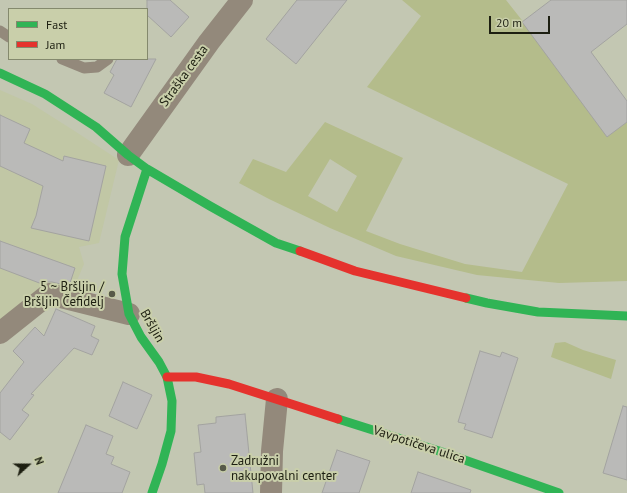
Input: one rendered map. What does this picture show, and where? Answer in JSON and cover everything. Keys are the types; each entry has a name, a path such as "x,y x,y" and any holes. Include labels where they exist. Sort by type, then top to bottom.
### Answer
{"street":[{"name":"Straška cesta","path":"128,155 209,42 242,0"},
{"path":"0,73 45,94 96,127 128,155 147,169 276,243 355,271 487,304 538,312 627,316"},
{"name":"Bršljin","path":"147,169 125,237 122,274 129,314 141,337 159,362 167,377 172,401 171,431 152,493"},
{"path":"0,333 49,294 129,314"},
{"name":"Vavpotičeva ulica","path":"167,377 196,377 229,384 439,451 559,493"},
{"path":"271,493 272,451 277,399"}],"lane":[{"path":"64,60 84,68 97,67 107,60"}],"shaded area":[{"path":"402,0 506,0 611,133 627,121 627,281 559,283 477,275 396,256 330,228 239,183 253,159 286,172 325,122 403,158 366,231 400,244 465,264 522,272 568,184 367,87 421,16","holes":["330,159 357,176 337,212 308,196"]},
{"path":"0,90 32,104 119,160 99,243 79,247 84,264 71,295 0,321"},
{"path":"565,342 583,350 616,360 611,379 551,357 555,343"}],"building":[{"path":"147,0 170,0 189,17 171,37 148,16"},
{"path":"297,0 347,0 296,64 266,39"},
{"path":"551,0 627,0 627,24 591,52 627,101 627,122 607,137 522,22"},
{"path":"156,59 131,107 104,93 114,75 110,72 116,60"},
{"path":"0,115 30,129 24,143 63,161 64,156 106,166 89,241 31,228 36,216 43,186 0,166"},
{"path":"0,241 75,268 69,286 52,282 42,284 0,268"},
{"path":"56,309 95,326 91,336 99,340 92,355 74,348 31,394 34,395 22,410 29,415 10,440 0,432 0,393 24,362 13,351 35,327 44,336"},
{"path":"480,351 500,357 502,352 518,358 492,438 464,429 466,424 458,422"},
{"path":"123,382 152,395 137,429 109,416"},
{"path":"623,406 627,407 627,480 603,473"},
{"name":"Zadružni nakupovalni center","path":"245,414 253,493 205,493 204,484 197,485 194,453 201,452 198,425 216,423 216,417"},
{"path":"86,425 113,436 106,454 114,457 111,464 130,472 122,493 58,493"},
{"path":"337,450 370,461 359,493 322,493"},
{"path":"418,472 471,490 470,493 411,493"}],"traffic: fast":[{"path":"0,73 45,94 96,127 128,155 147,169 276,243 300,251"},
{"path":"147,169 125,237 122,274 129,314 141,337 159,362 167,377 172,401 171,431 152,493"},
{"path":"466,298 538,312 627,316"},
{"path":"338,419 439,451 559,493"}],"traffic: jam":[{"path":"300,251 355,271 466,298"},
{"path":"167,377 196,377 229,384 338,419"}],"place":[{"name":"5 ~ Bršljin / Bršljin Čefidelj","path":"112,294"},
{"name":"Zadružni nakupovalni center","path":"223,468"}]}
